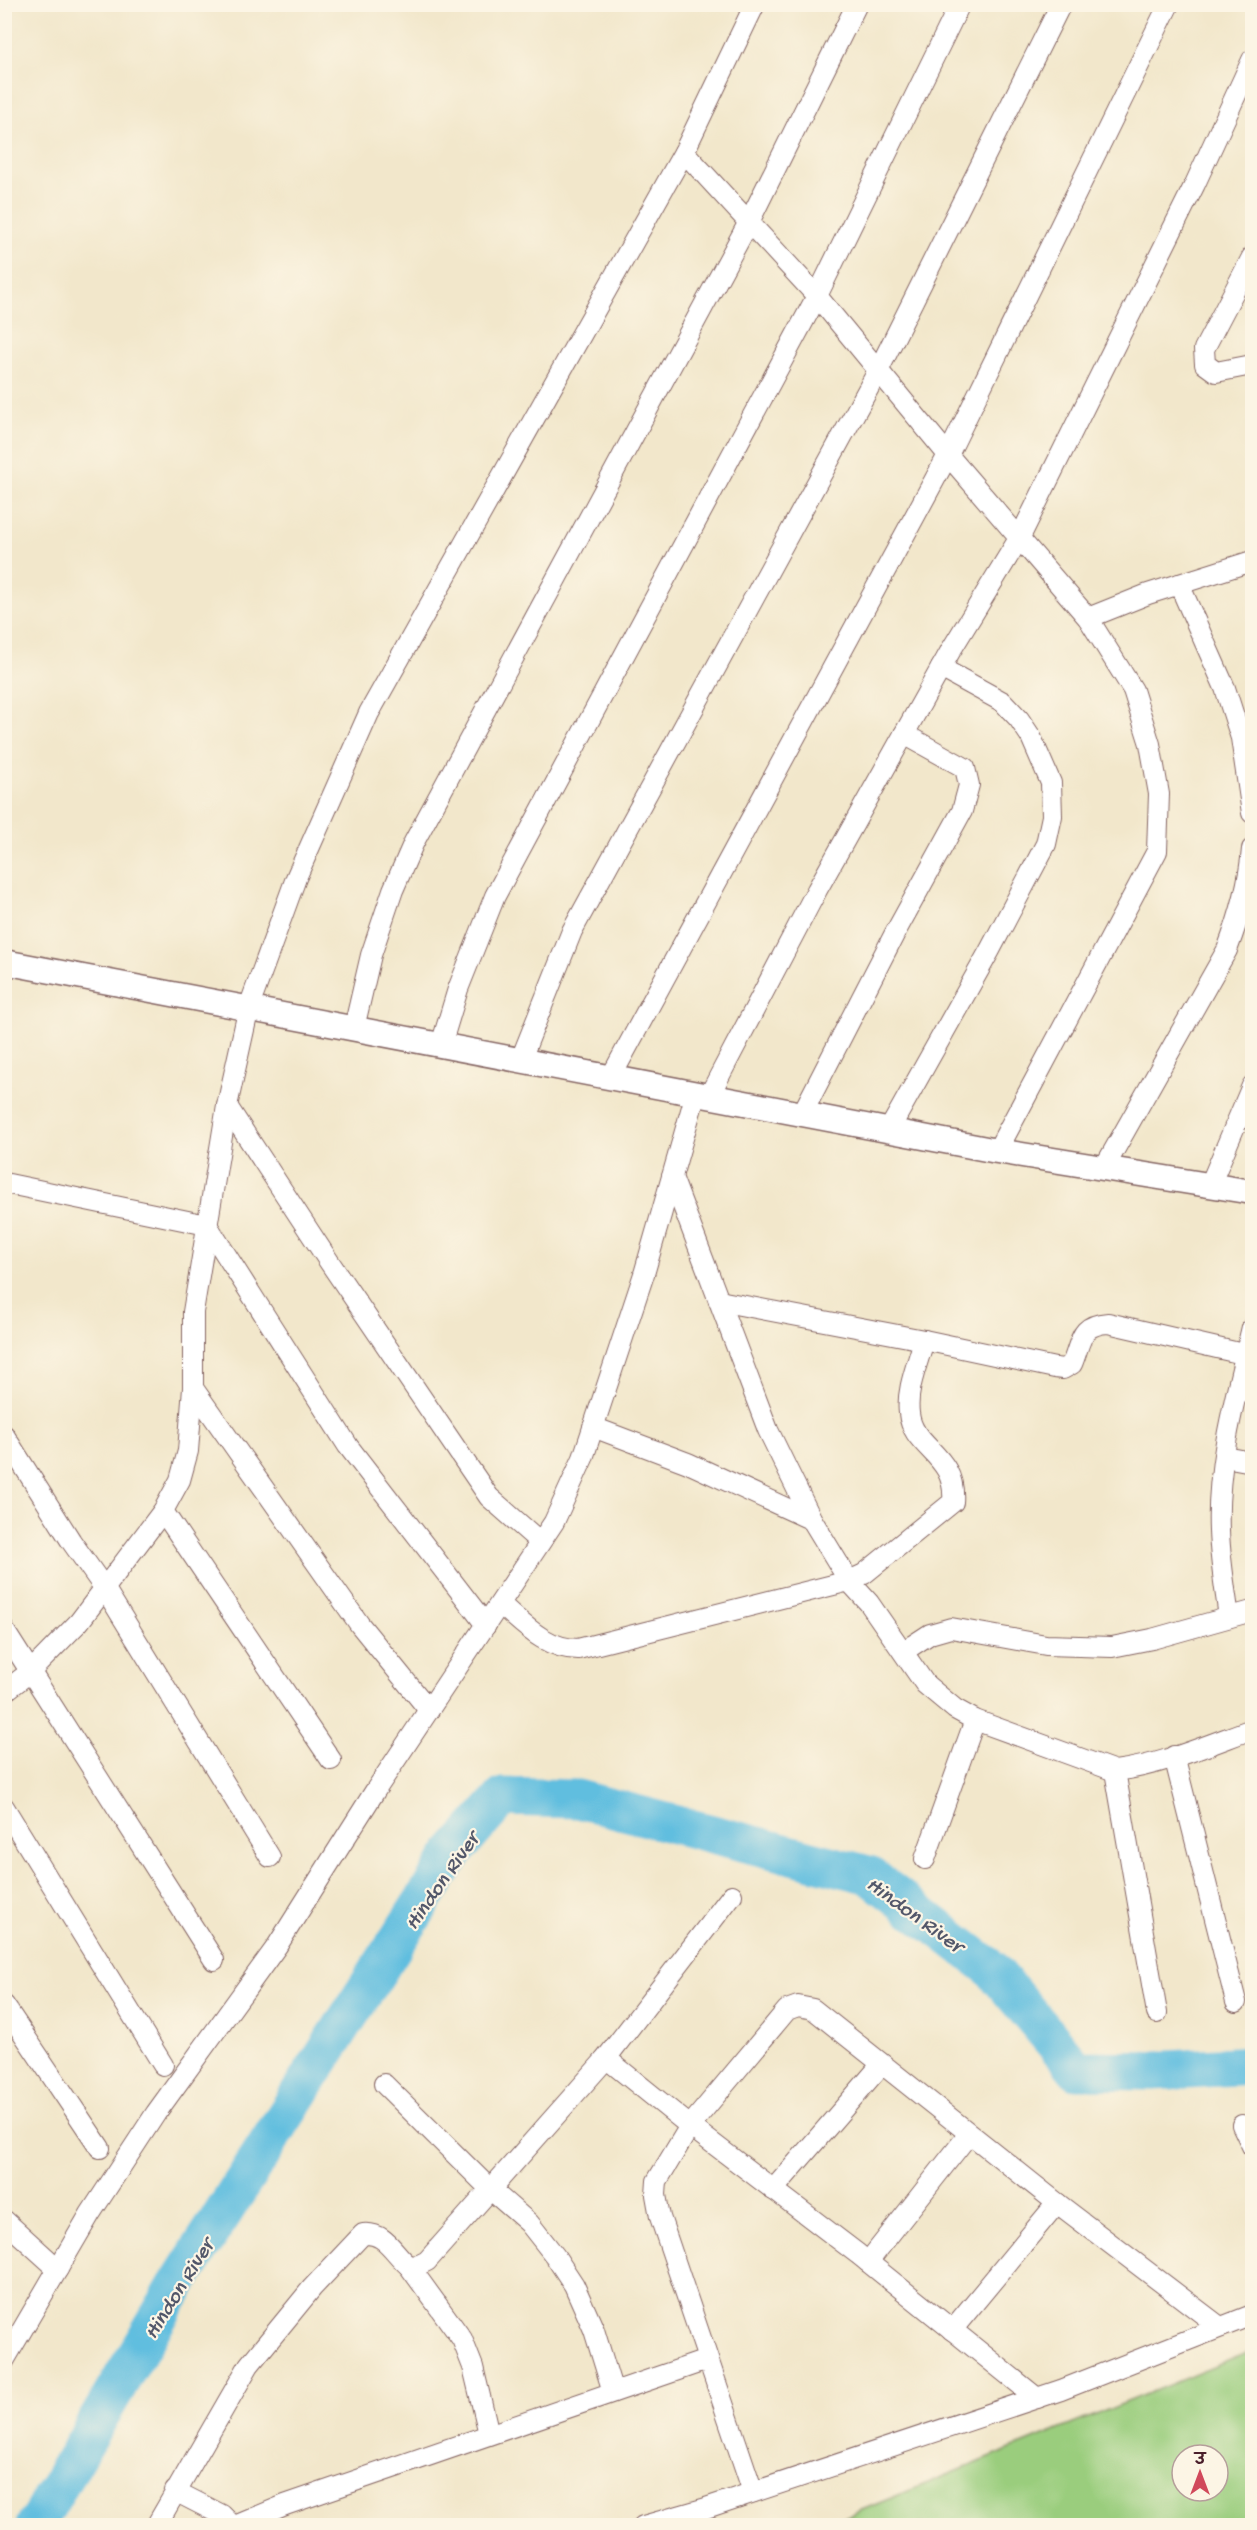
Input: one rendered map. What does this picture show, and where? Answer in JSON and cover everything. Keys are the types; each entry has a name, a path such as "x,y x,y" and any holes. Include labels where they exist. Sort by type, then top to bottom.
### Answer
{"street":[{"path":"4,1692 30,1672 79,1622 163,1511 180,1480 188,1451 193,1388 193,1312 227,1106 249,1007 296,878 369,713 684,152 755,4"},
{"path":"354,1028 371,955 393,890 414,842 750,220 857,4"},
{"path":"441,1045 458,989 495,896 817,296 960,4"},
{"path":"521,1059 572,931 878,371 1061,4"},
{"path":"611,1077 948,455 1162,7"},
{"path":"4,2361 90,2214 156,2113 277,1946 429,1710 554,1522 583,1458 644,1274 672,1177 702,1095 941,668 1020,537 1190,194 1252,60"},
{"path":"684,152 750,220 817,296 948,455 1088,618 1133,690 1150,744 1159,794 1157,852 996,1151"},
{"path":"1252,257 1204,349 1205,364 1216,372 1252,365"},
{"path":"1088,618 1179,584 1252,561"},
{"path":"1179,584 1226,688 1241,738 1252,813"},
{"path":"890,1130 990,950 1046,843 1052,816 1051,783 1031,737 1019,720 1002,702 941,668"},
{"path":"802,1114 895,933 962,810 969,785 965,768 904,734"},
{"path":"1104,1168 1227,950 1239,920 1249,882 1252,849"},
{"path":"4,962 996,1151 1252,1192"},
{"path":"1210,1185 1252,1086"},
{"path":"227,1106 330,1263 489,1497 540,1542"},
{"path":"672,1177 768,1430 812,1520 849,1581 869,1603 926,1684 955,1709 975,1720 1115,1771 1133,1769 1252,1729"},
{"path":"4,1183 207,1225 348,1446 486,1625"},
{"path":"719,1301 1063,1369 1072,1364 1086,1328 1093,1324 1108,1323 1249,1355"},
{"path":"1229,1617 1219,1529 1225,1457 1249,1355 1252,1327"},
{"path":"500,1604 548,1644 564,1649 578,1649 849,1581 864,1574 953,1502 954,1486 950,1473 915,1431 909,1415 909,1398 924,1340"},
{"path":"193,1388 360,1625 429,1710"},
{"path":"593,1427 688,1462 812,1520"},
{"path":"4,1435 71,1541 105,1589 270,1857"},
{"path":"1225,1457 1252,1462"},
{"path":"163,1511 331,1760"},
{"path":"904,1651 930,1634 951,1628 1046,1645 1112,1647 1152,1639 1252,1611"},
{"path":"4,1630 214,1960"},
{"path":"925,1859 975,1720"},
{"path":"1174,1756 1236,2002"},
{"path":"1115,1771 1157,2013"},
{"path":"4,1807 163,2065"},
{"path":"409,2266 427,2261 604,2061 732,1895"},
{"path":"4,2005 100,2148"},
{"path":"753,2492 660,2217 656,2195 657,2181 690,2126 787,2010 798,2006 813,2009 1056,2203 1220,2327"},
{"path":"604,2061 612,2063 690,2126 868,2262 1037,2398"},
{"path":"773,2190 882,2064"},
{"path":"384,2085 490,2189 529,2223 574,2285 594,2330 613,2392"},
{"path":"1242,2125 1252,2146"},
{"path":"868,2262 969,2134"},
{"path":"952,2330 1056,2203"},
{"path":"4,2220 58,2270"},
{"path":"156,2526 249,2365 312,2288 363,2234 381,2236 409,2266 462,2339 473,2367 489,2434"},
{"path":"644,2526 1037,2398 1252,2315"},
{"path":"175,2491 222,2515 234,2526 285,2505 707,2360"}],"green space":[{"path":"1252,2351 1252,2525 825,2525"}],"waterway":[{"name":"Hindon River","path":"35,2526 179,2282 352,2011 453,1854 503,1797 578,1799 869,1875 993,1970 1077,2070 1153,2071 1252,2065"}]}
